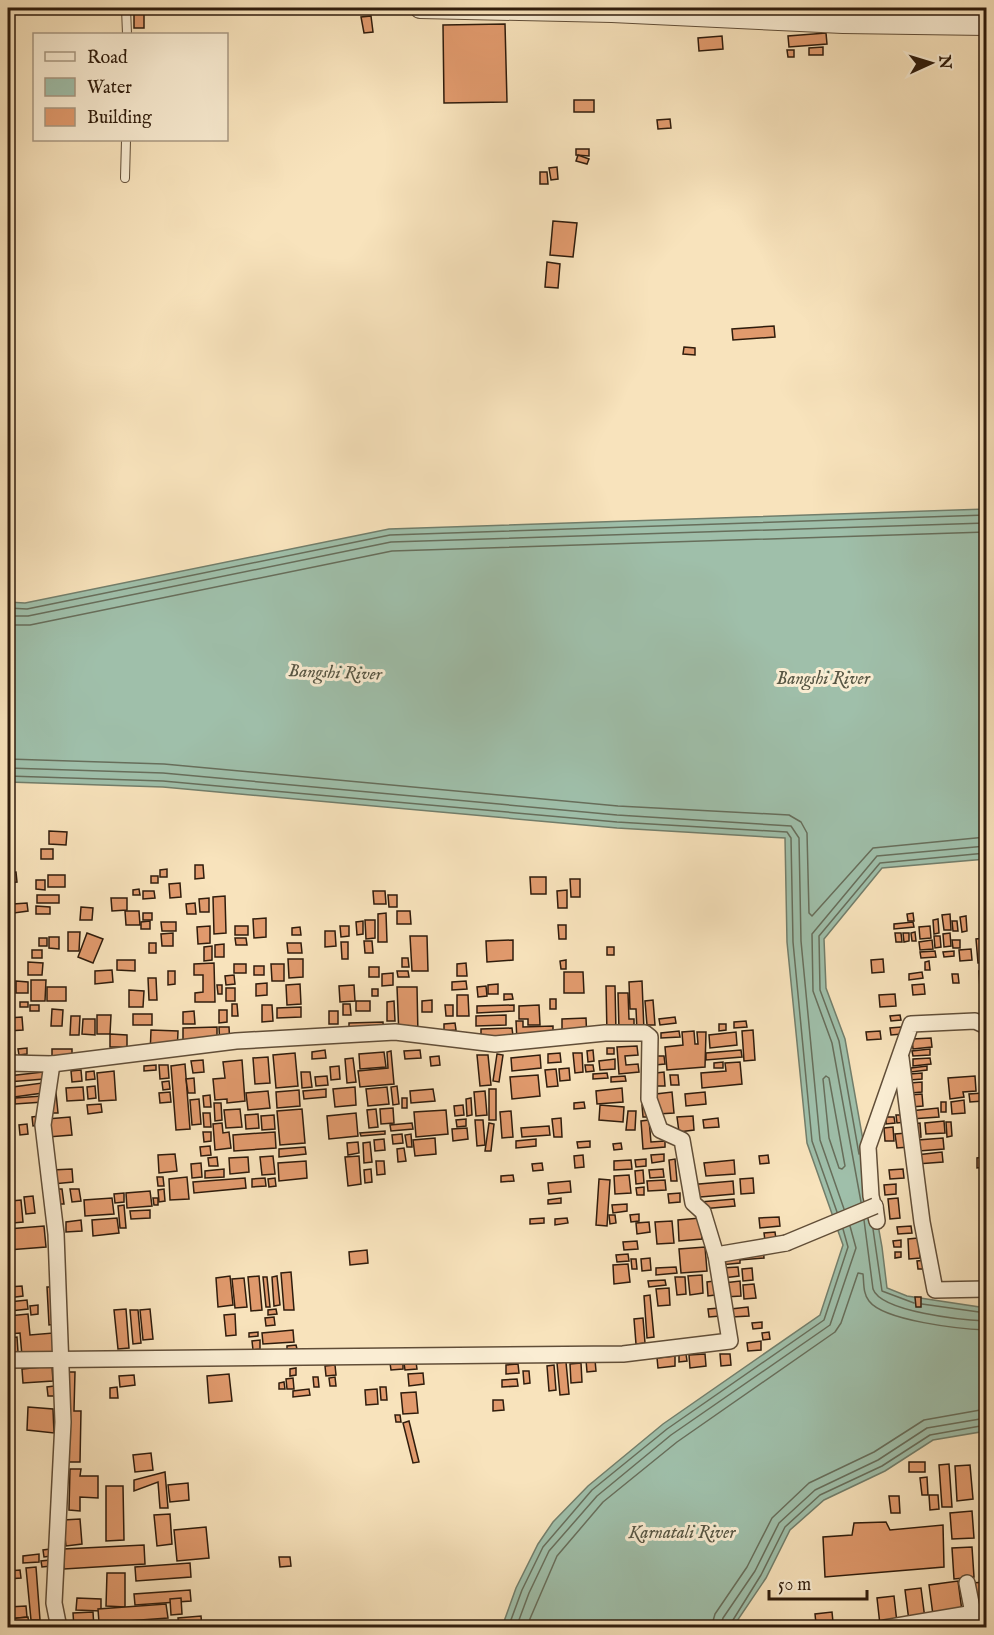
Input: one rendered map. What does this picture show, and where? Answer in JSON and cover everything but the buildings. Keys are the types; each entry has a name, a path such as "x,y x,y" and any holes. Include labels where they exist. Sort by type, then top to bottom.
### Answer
{"street":[{"path":"420,8 612,12 843,23 987,25"},
{"path":"716,1255 786,1243 875,1206 877,1221 871,1196 868,1147 910,1024 975,1021 987,1026"},
{"path":"8,1063 52,1064 236,1041 395,1032 495,1044 605,1033 645,1033 650,1037 649,1099 660,1130 682,1140 693,1203 703,1212 716,1255 730,1341 623,1354 8,1360"},
{"path":"901,1055 922,1222 935,1290 987,1289"},
{"path":"52,1064 43,1125 56,1234 61,1359 63,1422 54,1603 59,1628"},
{"path":"885,1628 978,1617 967,1583"}],"lane":[{"path":"126,8 127,33"},
{"path":"125,178 126,141"}],"water":[{"name":"Bangshi River","path":"986,509 986,859 882,868 824,939 826,988 845,1039 882,1247 887,1288 907,1296 986,1308 986,1431 933,1440 885,1471 824,1500 790,1530 766,1578 733,1627 502,1627 516,1588 538,1544 553,1522 588,1486 663,1424 820,1315 843,1245 807,1143 787,942 785,838 617,828 163,787 8,782 8,602 25,603 389,529"}],"water label":[{"name":"Karnatali River","path":"682,1532"}]}
